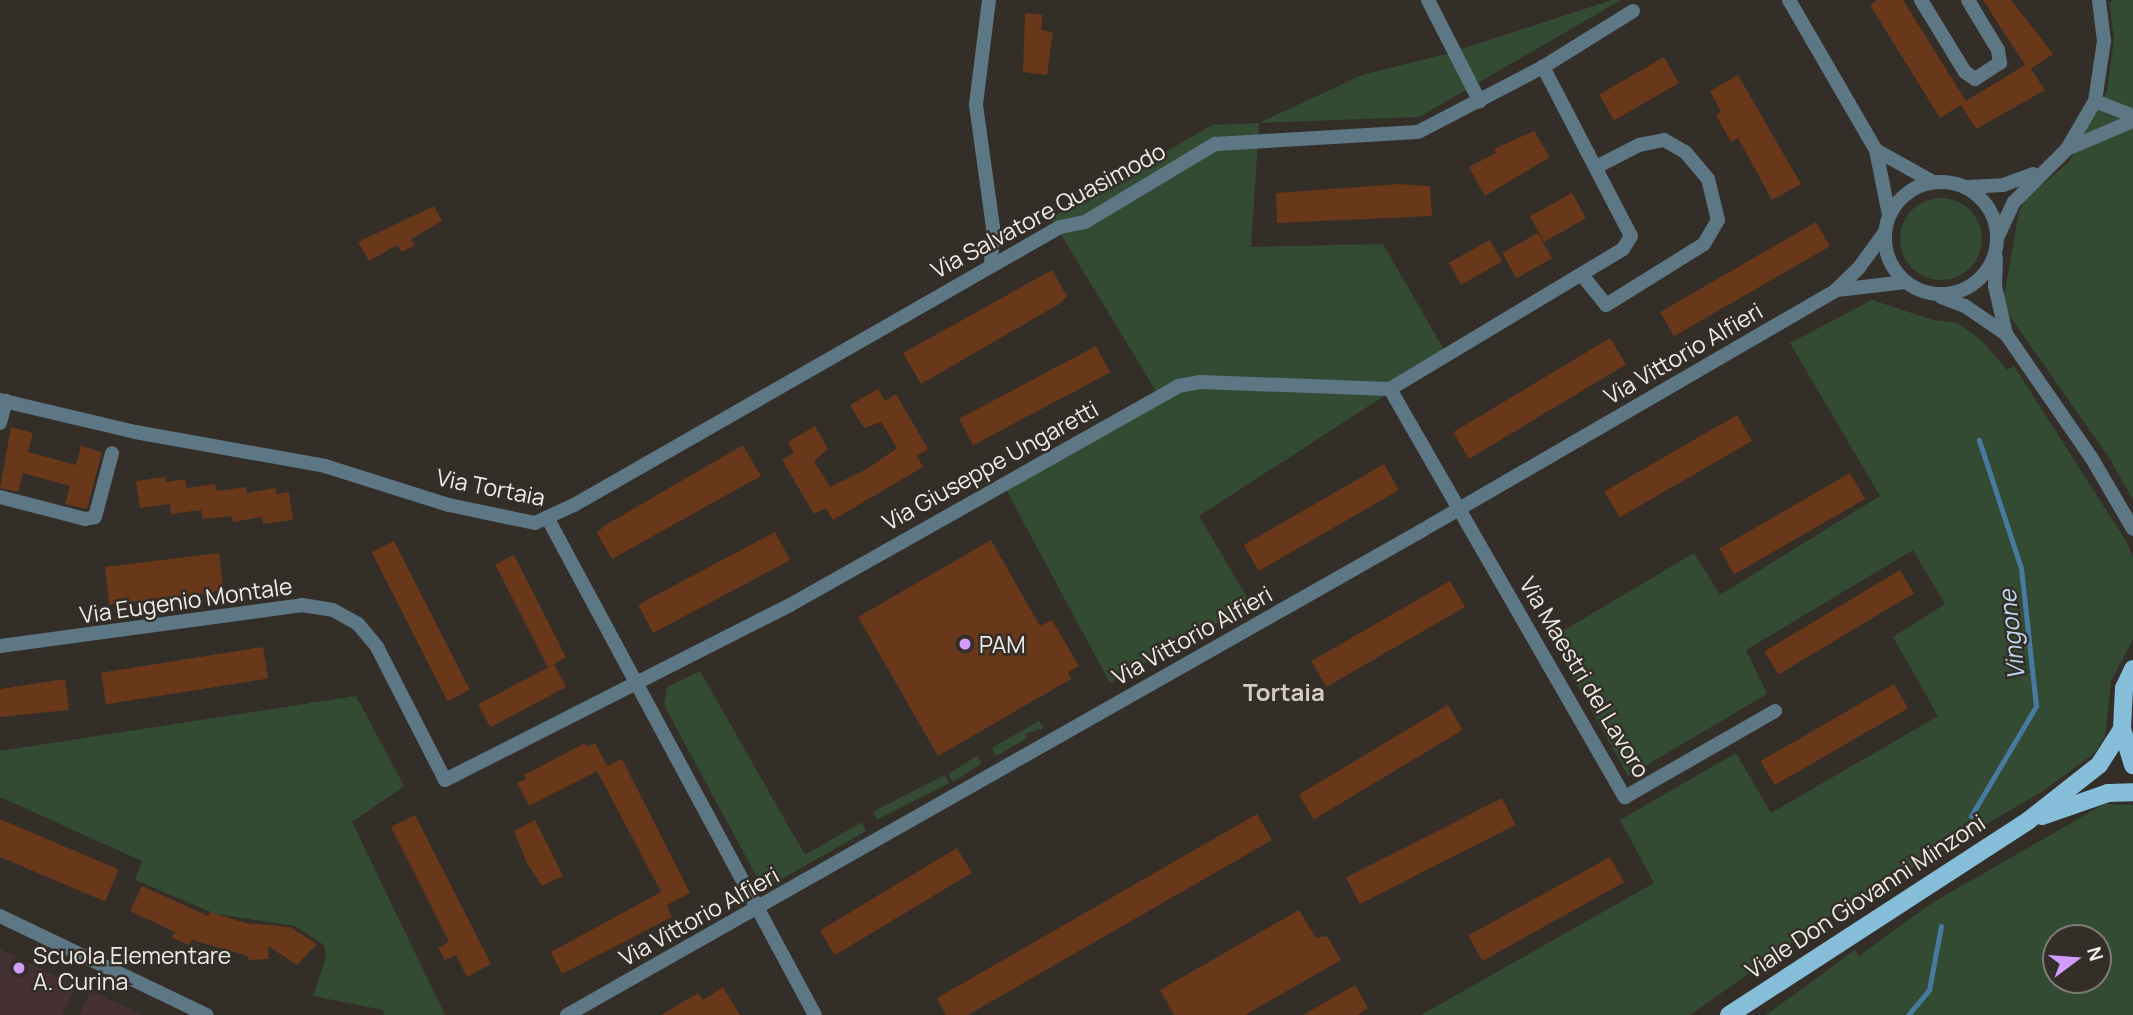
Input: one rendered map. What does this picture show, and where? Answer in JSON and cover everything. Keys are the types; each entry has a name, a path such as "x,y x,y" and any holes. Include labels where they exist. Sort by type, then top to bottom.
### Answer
{"main road":[{"path":"2133,669 2124,688 2122,729 2133,765"},
{"name":"Viale Don Giovanni Minzoni","path":"1729,1015 2029,821 2099,765 2122,729"},
{"name":"Viale Don Giovanni Minzoni","path":"2029,821 2108,793 2133,792"}],"street":[{"path":"989,0 976,105 993,227 991,265"},
{"path":"1427,0 1480,102"},
{"path":"1788,0 1876,150 1889,215"},
{"path":"1921,0 1965,72 1975,79 2000,63 1998,50 1968,0"},
{"path":"2067,149 2095,101 2104,41 2099,0"},
{"name":"Via Salvatore Quasimodo","path":"548,519 991,265 1060,227 1085,222 1215,144 1418,132 1543,67 1633,10"},
{"path":"1460,509 1390,389 1623,249 1631,236 1598,166 1543,67"},
{"path":"2095,101 2133,119"},
{"path":"2006,334 1995,286 1996,254 1998,236 2014,202 2041,170 2067,149 2133,119"},
{"path":"1581,275 1606,305 1704,244 1718,220 1708,179 1685,152 1664,140 1639,145 1598,166"},
{"path":"1876,150 1933,182 1967,187 2003,185 2041,170"},
{"path":"1933,182 1900,198 1889,215 1885,232 1886,250 1906,282 1965,306 2006,334 2091,457 2133,529"},
{"path":"1967,187 1984,201 1998,236"},
{"name":"Via Vittorio Alfieri","path":"567,1015 757,910 1460,509 1836,290 1858,270 1885,232"},
{"path":"1937,295 1973,286 1996,254"},
{"name":"Via Vittorio Alfieri","path":"1836,290 1906,282"},
{"name":"Via Giuseppe Ungaretti","path":"638,684 779,611 1178,386 1200,382 1390,389"},
{"path":"0,423 3,401"},
{"name":"Via Tortaia","path":"3,401 135,432 325,466 449,505 535,523 548,519 815,1015"},
{"path":"0,497 85,519 95,517 112,453"},
{"name":"Via Maestri del Lavoro","path":"1460,509 1625,797 1775,711"},
{"name":"Via Eugenio Montale","path":"0,646 302,605 333,610 358,624 377,647 445,780 638,684"},
{"path":"0,916 207,1015"}],"shaded area":[{"name":"Scuola Elementare A. Curina","path":"0,949 76,986 62,1015 0,1015"},
{"path":"91,990 142,1015 79,1015"}],"green space":[{"path":"1612,0 1621,0 1419,117 1259,123 1362,75 1446,54"},
{"path":"2133,0 2133,500 2110,459 2009,315 2004,297 2019,211 2025,199 2069,162 2107,92 2114,38 2109,2"},
{"path":"1259,123 1251,247 1383,244 1447,355 1199,516 1251,604 1110,683 1003,484 1159,396 1051,218 1212,125"},
{"path":"1941,198 1957,201 1970,210 1979,223 1982,239 1979,255 1970,268 1957,277 1941,280 1925,277 1912,268 1903,255 1900,239 1903,223 1912,210 1925,201"},
{"path":"1872,300 1933,320 1958,323 1981,340 2007,370 2014,366 2126,541 2133,557 2133,639 2111,681 2105,736 2095,753 2043,791 1836,912 1690,1015 1421,1015 1654,883 1620,820 1736,753 1771,813 1938,716 1893,637 1945,604 1913,550 1746,650 1767,694 1628,776 1551,638 1694,553 1720,595 1880,496 1790,343"},
{"path":"700,671 805,855 862,822 866,831 775,883 758,879 664,705 667,687"},
{"path":"356,696 404,786 352,822 445,1015 384,1015 383,1010 313,996 326,958 324,945 295,926 216,914 135,880 142,861 0,797 0,751"},
{"path":"1039,721 1044,728 1025,734 1027,738 996,756 992,748"},
{"path":"977,756 982,764 953,782 948,774"},
{"path":"945,775 949,783 877,820 873,812"},
{"path":"2104,804 2133,805 2133,1015 1766,1015 1855,950 1859,956 1932,903"}],"building":[{"path":"1877,0 1903,0 1966,101 2025,65 1983,0 2011,0 2053,54 2031,69 2045,90 1976,129 1961,105 1940,118 1870,5"},
{"path":"1025,13 1043,15 1041,30 1053,32 1047,75 1023,72"},
{"path":"1664,57 1679,83 1614,120 1599,94"},
{"path":"1738,75 1801,184 1772,200 1738,138 1731,142 1716,115 1721,112 1710,91"},
{"path":"1534,131 1550,157 1485,196 1469,167 1496,153 1494,149"},
{"path":"1399,184 1430,186 1432,216 1277,223 1276,193"},
{"path":"1572,193 1586,218 1544,242 1530,216"},
{"path":"434,206 442,221 411,239 415,245 402,252 397,245 369,261 358,242"},
{"path":"1816,222 1830,246 1674,336 1660,312"},
{"path":"1538,233 1552,258 1516,278 1502,253"},
{"path":"1490,240 1502,262 1461,285 1449,263"},
{"path":"1052,270 1067,296 1059,304 921,384 903,353"},
{"path":"1610,338 1626,365 1469,459 1453,432"},
{"path":"1096,346 1110,372 973,445 959,419"},
{"path":"878,389 885,401 896,394 928,449 917,456 923,467 833,520 826,508 814,514 782,460 794,453 788,442 815,426 828,449 814,461 830,487 867,469 897,448 881,422 864,428 850,405"},
{"path":"1737,415 1752,441 1619,517 1604,492"},
{"path":"11,427 33,433 28,452 76,465 81,446 102,452 87,509 65,504 70,486 23,473 18,492 0,488"},
{"path":"743,445 761,476 612,559 597,533 604,526"},
{"path":"1384,464 1399,490 1259,571 1244,545"},
{"path":"1850,473 1865,499 1734,574 1719,548"},
{"path":"166,477 166,482 185,479 186,488 215,484 216,491 246,487 247,493 276,488 276,494 289,492 293,520 263,524 262,517 233,522 232,516 202,519 201,510 171,514 170,504 140,508 136,481"},
{"path":"775,532 790,560 653,633 638,605"},
{"path":"991,540 1040,626 1052,620 1079,666 1068,672 1071,679 938,756 858,617"},
{"path":"394,541 470,690 448,701 372,552"},
{"path":"219,553 224,591 109,605 105,567"},
{"path":"514,555 566,657 547,667 495,565"},
{"path":"1900,570 1914,593 1778,675 1765,651"},
{"path":"1450,581 1465,607 1326,687 1311,661"},
{"path":"263,647 268,679 106,704 101,673"},
{"path":"554,664 566,687 490,727 478,704"},
{"path":"65,679 69,710 0,717 0,689"},
{"path":"1894,684 1908,708 1775,785 1761,761"},
{"path":"1448,705 1463,730 1314,819 1299,795"},
{"path":"585,743 587,747 595,743 607,766 529,806 517,783 526,779 524,775"},
{"path":"622,759 690,893 667,905 672,917 562,974 551,952 661,892 597,771"},
{"path":"1502,798 1516,825 1360,904 1346,877"},
{"path":"1257,814 1272,840 968,1015 946,1015 937,998"},
{"path":"415,815 491,964 467,977 456,955 445,960 438,948 449,942 391,827"},
{"path":"0,819 119,869 105,902 0,857"},
{"path":"535,820 563,876 542,886 527,863 514,831"},
{"path":"957,848 972,873 835,955 820,930"},
{"path":"1610,857 1624,882 1482,961 1468,936"},
{"path":"142,886 208,916 210,912 245,923 290,927 317,944 297,965 268,946 269,959 248,960 248,956 192,940 189,945 172,938 175,932 130,911"},
{"path":"1299,910 1316,938 1327,936 1341,960 1245,1015 1174,1015 1160,990"},
{"path":"1355,985 1368,1008 1357,1015 1303,1015"},
{"path":"723,987 740,1015 661,1015 698,993 703,1000"}],"waterway":[{"name":"Vingone","path":"1971,816 2036,706 2021,568 1979,440"},
{"name":"Vingone","path":"1908,1015 1929,990 1941,926"}],"place":[{"name":"PAM","path":"965,644"},
{"name":"Scuola Elementare A. Curina","path":"19,968"}],"district":[{"name":"Tortaia","path":"1284,692"}]}
